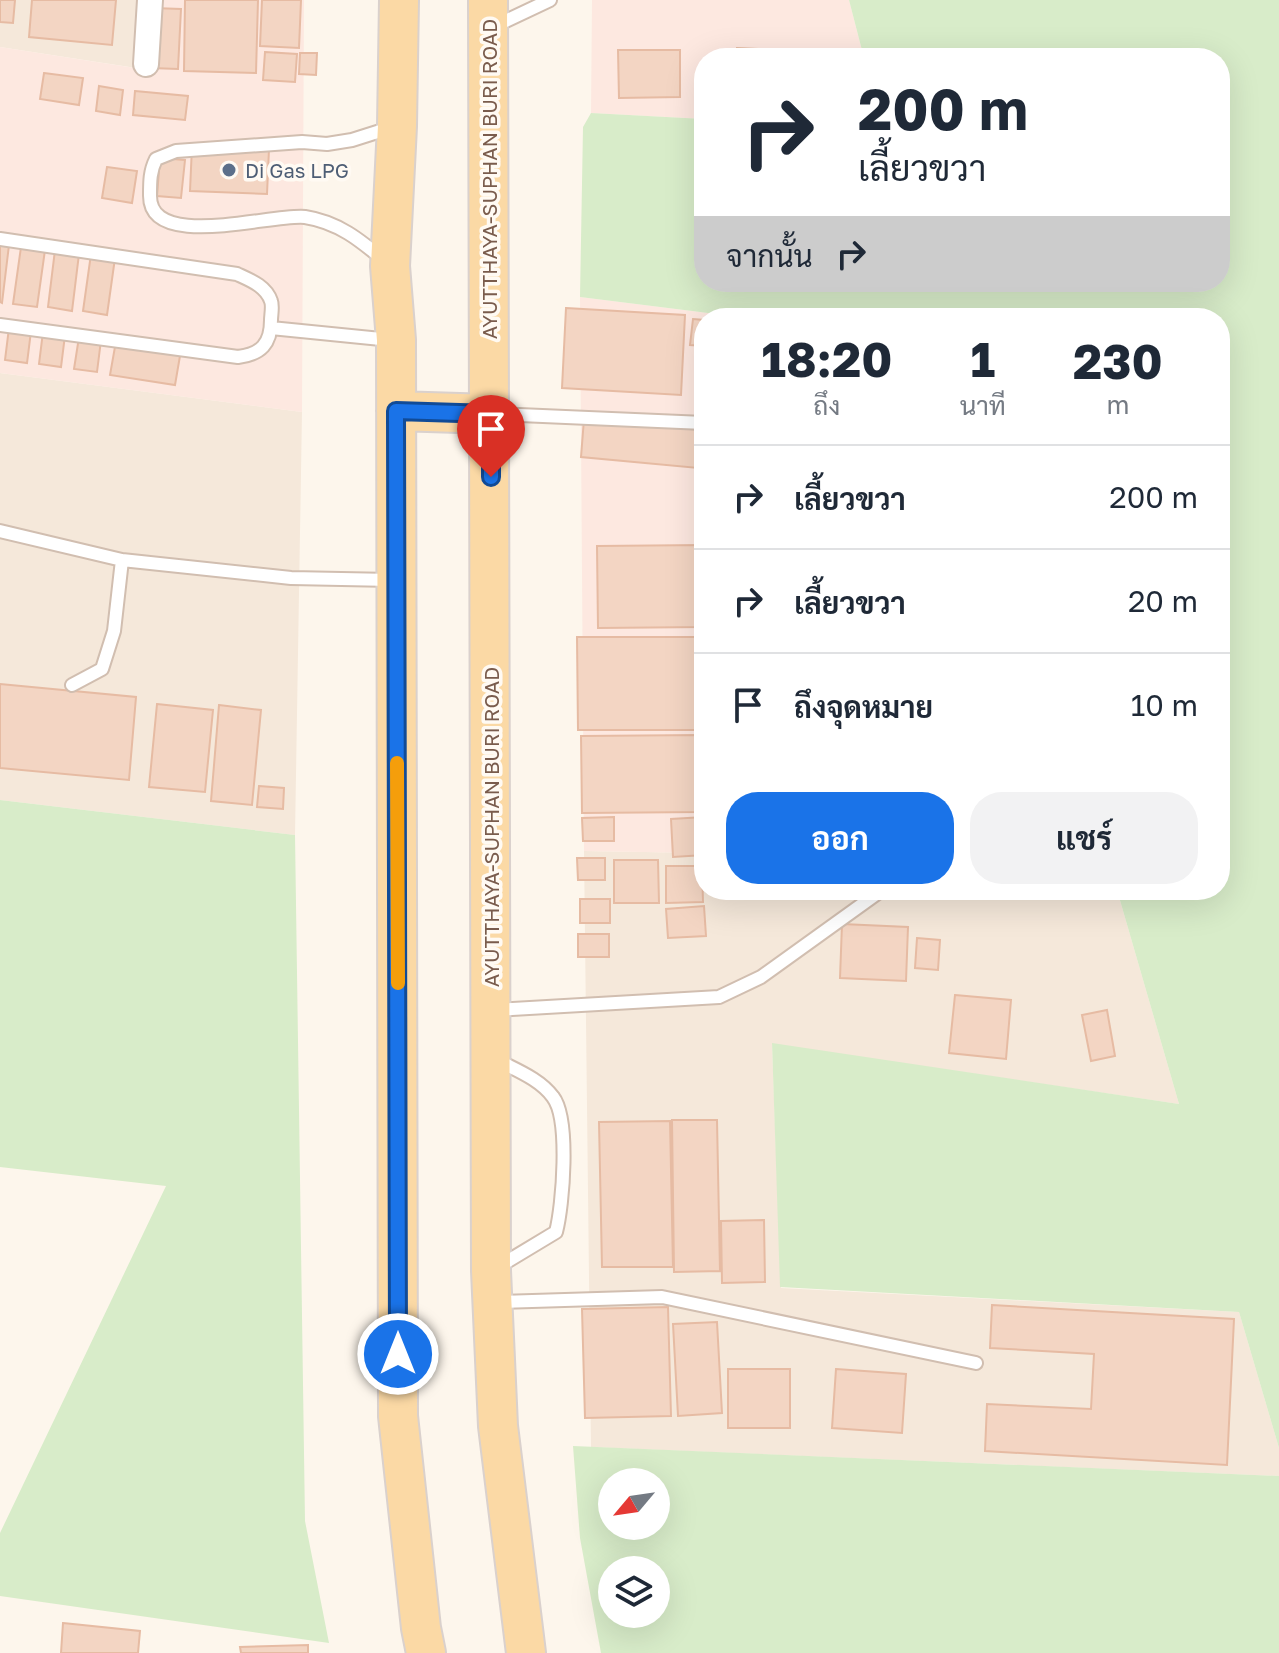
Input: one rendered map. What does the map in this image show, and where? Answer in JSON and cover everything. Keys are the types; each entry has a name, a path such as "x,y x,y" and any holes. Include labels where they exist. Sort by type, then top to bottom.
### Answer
{"main road":[{"path":"399,0 390,266 396,340 398,1416 426,1653"},
{"name":"AYUTTHAYA-SUPHAN BURI ROAD","path":"488,15 492,1286 498,1426 526,1653"},
{"path":"396,411 491,414"}],"street":[{"path":"146,64 150,0"}],"lane":[{"path":"488,15 550,0"},
{"path":"390,266 353,234 329,222 301,217 206,227 171,224 158,215 150,203 151,170 156,159 176,151 302,142 327,144 397,126"},
{"path":"0,239 237,274 258,283 271,301 271,328 266,347 253,355 238,357 0,325"},
{"path":"271,328 396,340"},
{"path":"491,414 694,423"},
{"path":"0,531 122,560 291,578 397,580"},
{"path":"72,685 102,669 114,631 122,560"},
{"path":"491,1010 719,997 761,977 868,900"},
{"path":"490,1056 536,1081 555,1099 562,1123 562,1209 556,1232 492,1286"},
{"path":"492,1286 662,1297 976,1363"}],"shaded area":[{"path":"0,0 152,0 149,70 0,47"},
{"path":"152,0 304,0 302,412 0,373 0,47 148,70"},
{"path":"592,0 849,0 861,48 694,48 694,118 591,113"},
{"path":"580,297 694,311 694,853 584,851"},
{"path":"0,373 302,412 295,835 0,800"},
{"path":"584,851 694,853 694,900 1120,900 1179,1104 772,1044 781,1288 1239,1312 1279,1448 1279,1476 591,1447"}],"green space":[{"path":"849,0 1279,0 1279,1448 1239,1312 780,1287 772,1043 1179,1104 1120,900 1230,900 1230,308 694,308 694,311 580,297 583,127 591,113 694,118 694,292 1230,292 1230,48 861,48"},
{"path":"0,800 295,835 305,1521 329,1643 0,1596 0,1533 166,1186 0,1167"},
{"path":"573,1446 1279,1476 1279,1653 601,1653 580,1538"}],"building":[{"path":"0,0 15,0 13,23 0,22"},
{"path":"32,0 116,0 112,45 29,37"},
{"path":"185,0 258,0 256,73 184,71"},
{"path":"262,0 301,0 299,48 260,46"},
{"path":"153,8 181,9 178,69 151,68"},
{"path":"618,50 680,50 680,97 619,98"},
{"path":"265,52 297,54 295,82 263,80"},
{"path":"300,53 317,53 316,75 299,74"},
{"path":"44,73 83,78 79,105 40,99"},
{"path":"99,86 123,90 120,115 96,111"},
{"path":"135,91 188,96 185,120 133,115"},
{"name":"Di Gas LPG","path":"192,146 269,149 267,194 190,191"},
{"path":"160,158 185,160 181,198 157,196"},
{"path":"107,167 137,171 132,203 102,198"},
{"path":"0,244 9,245 2,303 0,302"},
{"path":"21,247 45,250 37,307 13,304"},
{"path":"55,250 79,254 72,311 48,307"},
{"path":"91,254 115,258 107,315 83,311"},
{"path":"566,308 685,315 681,395 562,388"},
{"path":"693,319 694,319 694,345 690,345"},
{"path":"9,328 31,331 27,363 5,360"},
{"path":"43,332 65,335 61,367 39,364"},
{"path":"79,337 101,340 97,372 74,369"},
{"path":"116,341 181,350 175,385 110,375"},
{"path":"584,419 694,429 694,468 581,457"},
{"path":"694,545 694,627 598,628 597,546"},
{"path":"577,637 694,637 694,730 578,730"},
{"path":"0,684 136,697 129,780 0,768"},
{"path":"157,704 213,710 205,792 149,787"},
{"path":"219,705 261,710 252,805 211,801"},
{"path":"694,735 694,812 582,813 581,736"},
{"path":"259,786 284,788 283,809 257,807"},
{"path":"614,817 614,841 583,841 582,818"},
{"path":"694,818 694,856 673,857 671,819"},
{"path":"577,858 605,858 605,880 578,880"},
{"path":"614,860 658,860 659,903 614,903"},
{"path":"666,866 694,866 694,900 703,902 666,903"},
{"path":"580,899 610,899 610,923 580,923"},
{"path":"704,906 706,936 668,938 666,909"},
{"path":"842,924 908,927 906,981 840,978"},
{"path":"578,934 609,934 609,957 578,957"},
{"path":"917,938 940,940 938,970 915,968"},
{"path":"955,995 1011,1000 1006,1059 949,1053"},
{"path":"1107,1010 1115,1056 1091,1061 1082,1015"},
{"path":"672,1120 717,1120 720,1271 674,1272"},
{"path":"670,1121 673,1267 602,1267 599,1122"},
{"path":"764,1220 765,1282 722,1283 721,1221"},
{"path":"992,1305 1234,1319 1227,1465 985,1451 987,1404 1091,1409 1094,1354 990,1348"},
{"path":"668,1307 671,1416 585,1418 582,1309"},
{"path":"717,1322 722,1413 678,1416 673,1324"},
{"path":"728,1369 790,1369 790,1428 728,1428"},
{"path":"836,1369 906,1374 902,1433 832,1428"},
{"path":"63,1623 140,1631 138,1653 61,1653"},
{"path":"308,1645 308,1653 241,1653 240,1647"}],"slow traffic":[{"path":"397,763 398,983"}],"place":[{"name":"Di Gas LPG","path":"229,170"}],"route":[{"path":"398,1354 396,411 491,414 491,477"}]}
